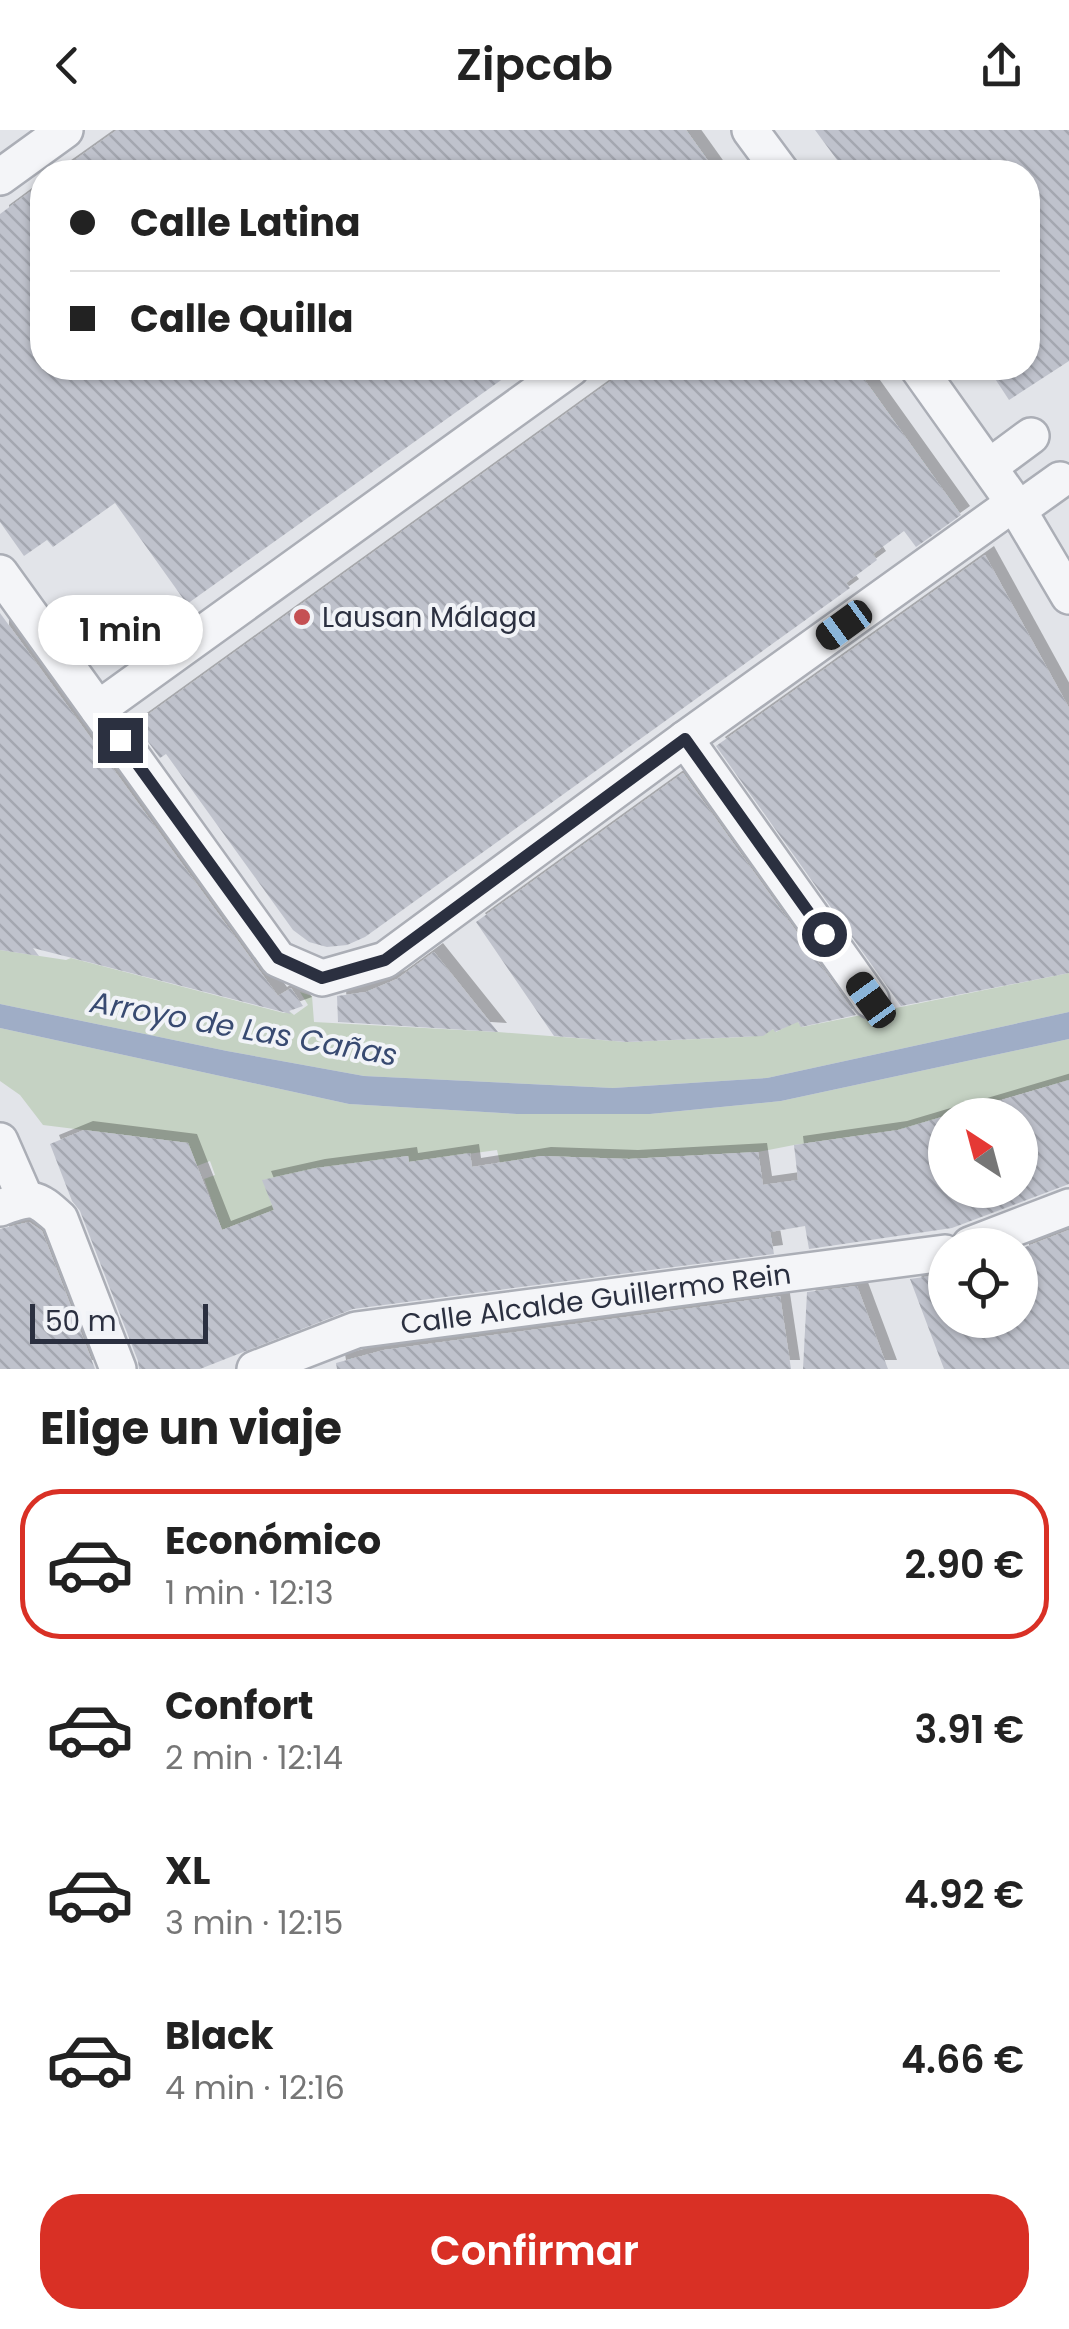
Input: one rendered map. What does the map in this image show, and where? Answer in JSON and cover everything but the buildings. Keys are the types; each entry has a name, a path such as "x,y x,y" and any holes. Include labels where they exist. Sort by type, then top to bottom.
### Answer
{"street":[{"path":"0,177 65,130"},
{"path":"750,130 772,160"},
{"path":"98,709 554,380"},
{"path":"926,380 1016,506 1069,596"},
{"path":"988,467 1032,436"},
{"path":"0,573 278,958 322,978 385,960 685,739 1016,506 1060,480"},
{"path":"685,739 871,1000"},
{"path":"0,1141 13,1203 43,1204 60,1219 118,1369"},
{"path":"1014,1228 1069,1207"},
{"name":"Calle Alcalde Guillermo Rein","path":"255,1369 356,1330 928,1255"}],"green space":[{"path":"0,950 71,958 294,1015 308,1005 300,992 312,996 314,1022 627,1042 762,1035 797,1021 802,1027 1069,973 1069,1012 767,1078 613,1088 364,1076 0,1004"},
{"path":"0,1028 349,1104 517,1114 650,1114 781,1101 1069,1039 1069,1085 1067,1081 1006,1098 928,1098 928,1123 920,1127 758,1152 629,1159 541,1156 500,1163 497,1150 409,1162 408,1156 263,1180 274,1210 222,1230 204,1179 215,1175 210,1161 197,1166 188,1143 43,1125 20,1095 0,1081"}],"water":[{"path":"0,1004 364,1076 613,1088 767,1078 1069,1012 1069,1039 781,1101 650,1114 517,1114 349,1104 0,1028"}],"place":[{"name":"Lausan Málaga","path":"302,617"}],"route":[{"path":"120,740 278,958 322,978 385,960 685,739 824,934"}],"water label":[{"name":"Arroyo de Las Cañas","path":"244,1029"}]}
